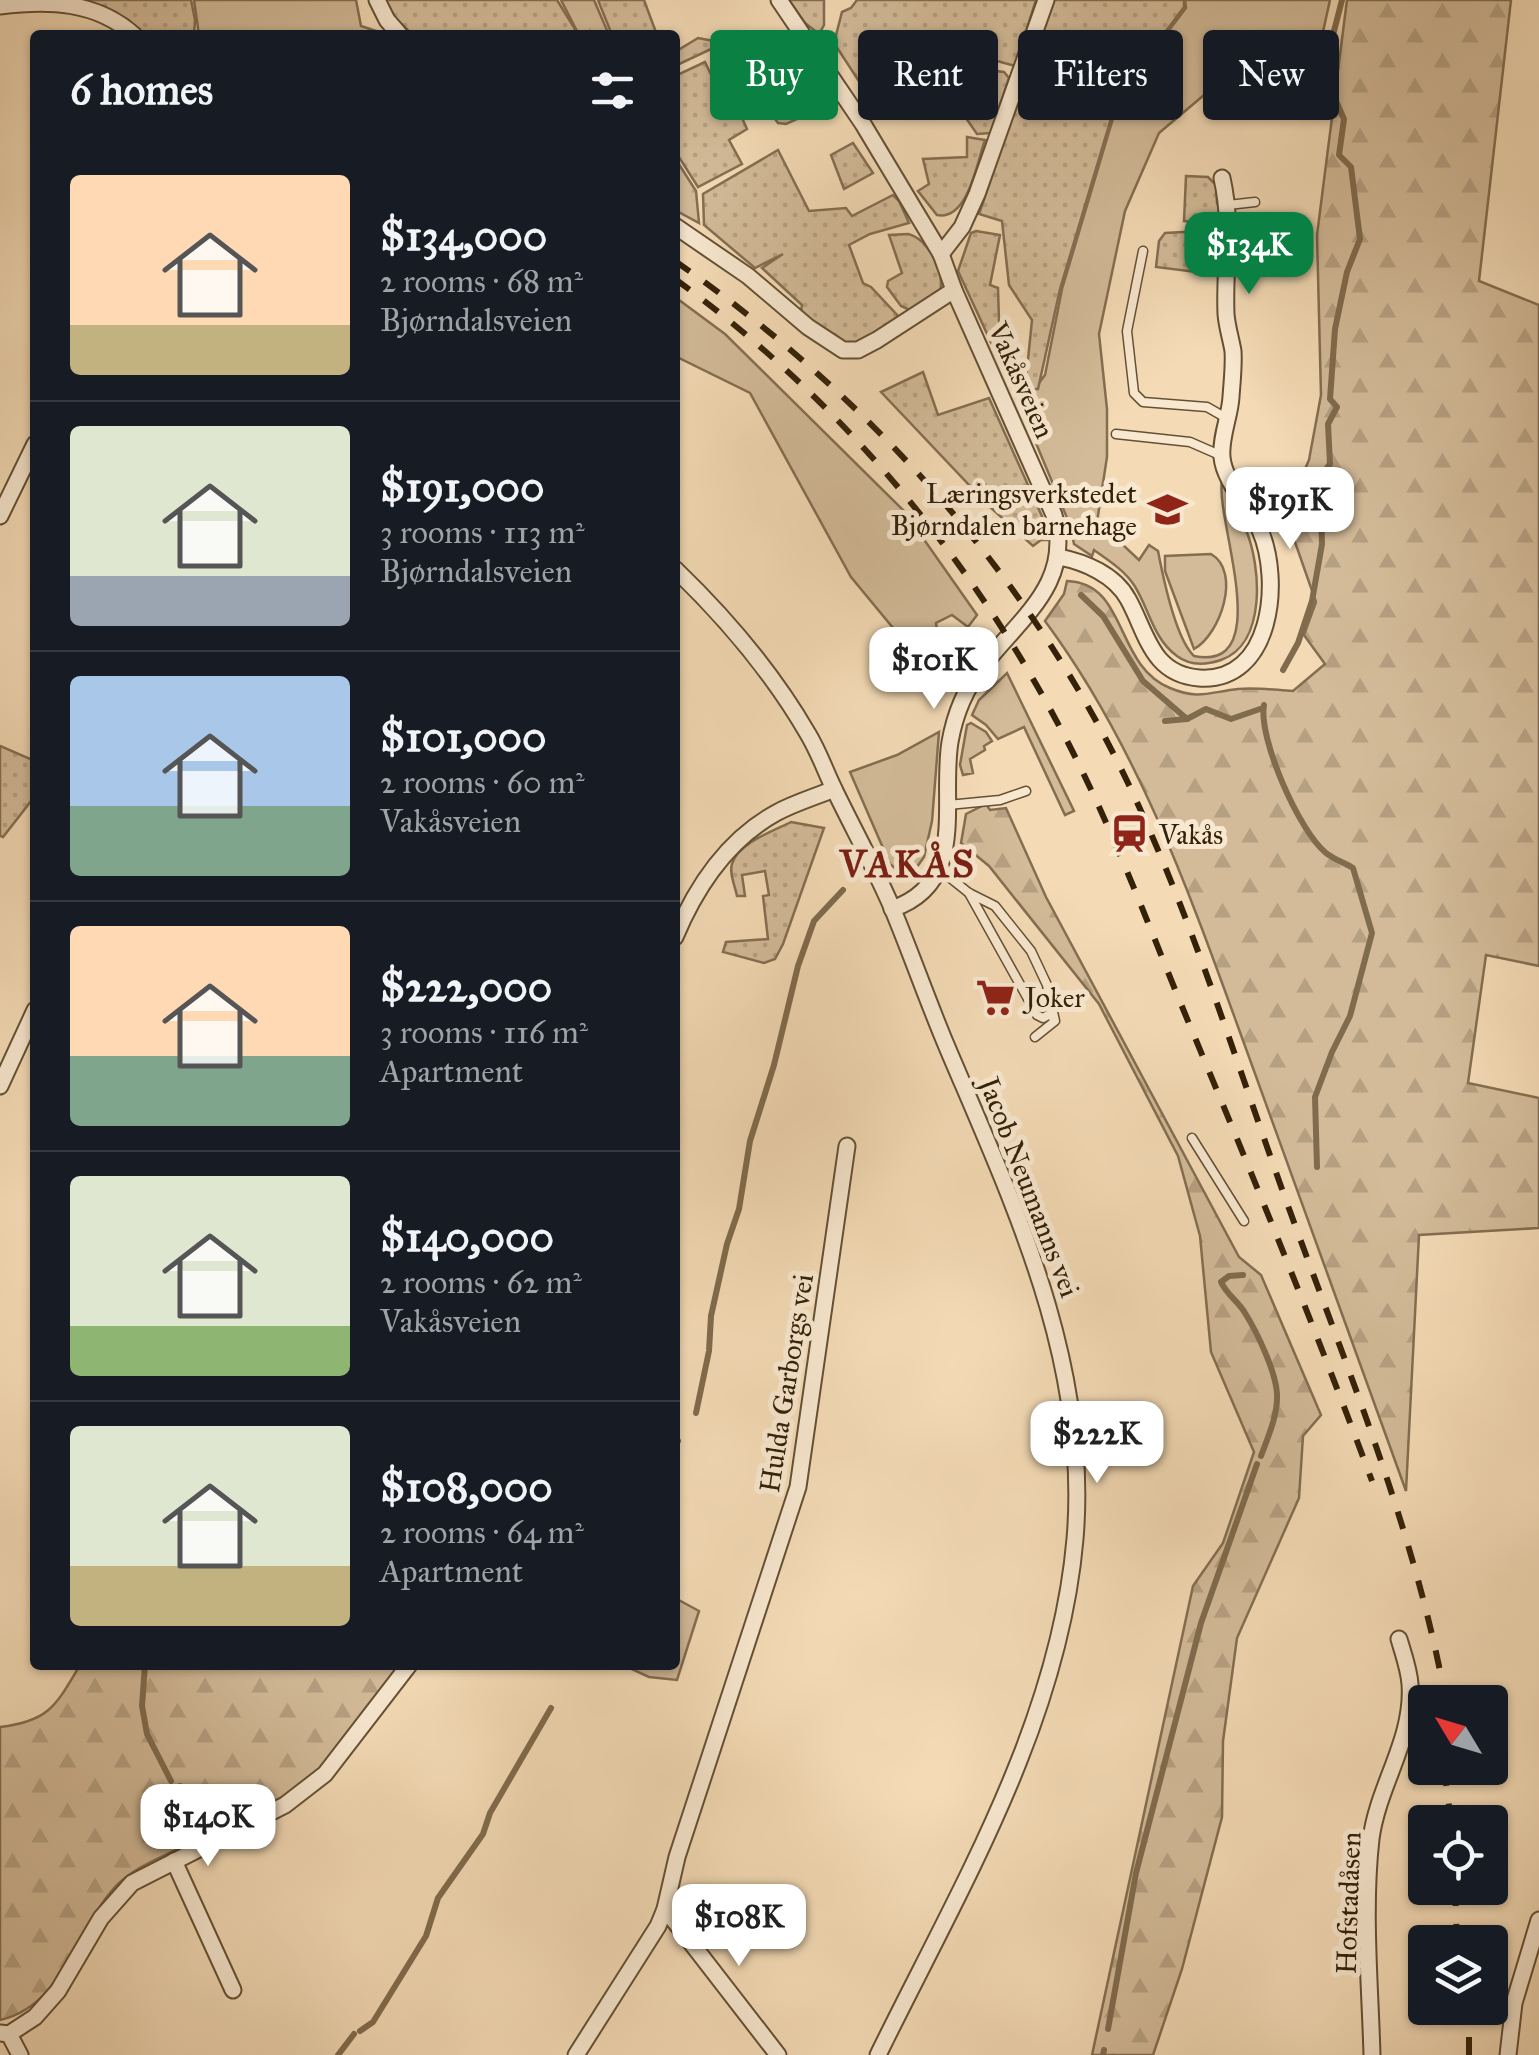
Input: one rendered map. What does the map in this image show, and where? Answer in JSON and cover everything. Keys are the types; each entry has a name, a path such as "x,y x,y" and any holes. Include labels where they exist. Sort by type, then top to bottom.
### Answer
{"street":[{"path":"377,0 396,30"},
{"name":"Vakåsveien","path":"778,0 863,124 941,254 1054,515 1059,557"},
{"path":"941,254 962,227 977,194 1046,0"},
{"path":"0,6 28,1 67,2 128,30"},
{"path":"680,574 767,671 810,736 892,909 921,894 944,857 950,742 960,702 983,665 1048,587 1059,557 1078,561 1114,582 1128,597 1146,644 1170,670 1202,678 1219,676 1241,666 1253,654 1265,630 1269,569 1261,532 1222,456 1233,354 1226,318 1230,242 1222,178"},
{"path":"680,229 843,350 868,345 954,290"},
{"path":"0,516 30,454"},
{"path":"680,927 703,880 738,840 776,813 834,789"},
{"name":"Jacob Neumanns vei","path":"878,2055 995,1816 1037,1717 1059,1640 1075,1538 1069,1396 1052,1314 1024,1227 892,909"},
{"path":"0,1086 30,1021"},
{"name":"Hulda Garborgs vei","path":"576,2055 605,2014 666,1909 677,1857 798,1487 848,1146"},
{"name":"Hofstadåsen","path":"1372,2055 1368,1925 1371,1840 1379,1798 1408,1718 1410,1682 1399,1639"},
{"path":"20,2055 5,2034 35,2016 58,1991 100,1918 132,1883 284,1805 325,1774 405,1670"},
{"path":"174,1861 233,1990"},
{"path":"666,1909 778,2055"},
{"path":"1508,2055 1514,2003 1539,1920"}],"lane":[{"path":"1228,204 1255,202"},
{"path":"1143,250 1127,331 1134,393 1143,402 1206,407 1228,419"},
{"path":"1116,434 1190,442 1222,456"},
{"path":"948,805 1000,800 1026,791"},
{"path":"938,869 994,906 1031,951 1047,985 1055,1021"},
{"path":"969,893 1037,1015 1043,1018 1050,1014 1055,1021"},
{"path":"1035,1037 1055,1021"},
{"path":"1192,1138 1244,1220"}],"green space":[{"path":"80,0 191,0 194,30 135,30"},
{"path":"194,0 356,0 361,26 373,30 198,30"},
{"path":"383,0 557,0 576,30 408,30"},
{"path":"561,0 594,0 607,30 576,30"},
{"path":"598,0 644,0 655,30 610,30"},
{"path":"789,0 824,0 821,30 805,23"},
{"path":"857,0 1036,0 1026,30 1018,30 1015,66 998,61 998,30 858,30 858,80 838,49 842,12"},
{"path":"1052,0 1184,0 1184,7 1167,30 1042,30"},
{"path":"1185,0 1330,0 1323,30 1203,30 1203,96 1183,113 1183,30 1169,30 1186,8"},
{"path":"1347,0 1511,0 1479,281 1539,305 1539,966 1486,955 1468,1083 1539,1098 1539,1228 1419,1235 1406,1491 1208,944 1163,831 1110,723 1045,621 1064,594 1067,581 1087,585 1112,610 1139,662 1152,677 1188,694 1245,688 1293,691 1325,664 1304,635 1316,602 1289,525 1294,494 1309,460 1321,395 1317,235 1332,120 1339,120 1339,63"},
{"path":"698,38 710,40 710,50 680,64 680,49"},
{"path":"705,62 710,72 710,120 743,120 747,129 729,140 742,164 698,187 680,159 680,74"},
{"path":"998,71 1009,78 998,112"},
{"path":"1018,100 1018,120 1111,120 1060,289 1038,389 1025,389 1032,320 1009,285 1002,221 979,214"},
{"path":"967,120 995,120 991,133 977,134"},
{"path":"1113,120 1174,120 1159,133 1125,211 1099,334 1107,409 1107,457 1097,522 1128,535 1124,546 1139,560 1149,545 1158,551 1176,622 1187,647 1194,656 1219,655 1232,641 1237,618 1222,482 1251,545 1257,583 1253,621 1246,638 1236,651 1221,660 1193,663 1177,656 1157,632 1126,575 1094,550 1092,556 1074,544 1070,525 1021,407 1045,375 1062,289"},
{"path":"967,137 985,140 970,188 956,209 937,215 918,191 929,184 923,159 967,157"},
{"path":"853,143 873,173 844,189 831,155"},
{"path":"778,150 809,211 846,208 852,216 893,195 909,223 870,234 849,245 863,283 899,317 865,342 842,345 801,312 802,305 762,268 783,254 755,268 704,225 703,194"},
{"path":"680,166 696,191 699,223 680,213"},
{"path":"1186,176 1208,177 1216,185 1223,217 1218,224 1184,221"},
{"path":"971,233 1000,235 990,285 998,288 999,321 1008,351 1004,357 996,353 958,271"},
{"path":"1165,233 1222,233 1224,264 1212,274 1156,267 1159,241"},
{"path":"908,234 928,249 941,284 940,292 912,311 901,306 887,287 888,281 902,273 889,235"},
{"path":"680,301 725,334 904,511 977,615 968,627 952,615 936,623 941,661 925,692 898,634 851,577 750,393 680,358"},
{"path":"923,372 938,415 989,398 1045,523 1047,540 1033,546 989,506 881,392"},
{"path":"1211,554 1225,574 1224,603 1212,631 1194,649 1165,571 1165,556"},
{"path":"1007,673 1074,811 1065,815 1024,727 998,739 972,715 979,700"},
{"path":"971,723 992,741 970,759 973,773 963,775 960,765 967,725"},
{"path":"939,732 932,821 924,857 914,871 901,873 890,864 850,772 897,755"},
{"path":"0,746 30,759 30,802 0,836"},
{"path":"986,804 990,810 1006,808 1046,897 1239,1257 1261,1275 1321,1415 1303,1436 1299,1498 1237,1638 1223,1741 1222,1817 1182,1969 1153,2055 1092,2055 1193,1586 1223,1543 1254,1452 1211,1352 1200,1236 1178,1156 1099,1004 989,866 961,843 966,814"},
{"path":"791,822 824,828 783,944 775,959 764,963 723,952 726,942 768,939 763,896 769,895 765,871 742,875 745,896 737,896 731,868 741,850"},
{"path":"680,1601 699,1611 677,1680 649,1677 634,1670 680,1670"},
{"path":"77,1670 396,1670 343,1743 303,1783 275,1802 123,1879 102,1903 54,1983 22,2012 0,2020 0,1727 41,1715 64,1691"}],"waterway":[{"path":"1283,670 1298,643 1312,601 1322,544 1320,478 1330,464 1328,424 1337,407 1330,399 1335,329 1347,272 1360,239 1351,167 1339,155 1344,119 1331,90 1333,35 1342,0"},
{"path":"1081,595 1103,616 1143,681 1187,719 1206,709 1231,719 1263,708"},
{"path":"1264,705 1267,739 1293,805 1315,842 1353,868 1372,933 1350,1016 1315,1097 1317,1167"},
{"path":"1165,721 1187,719"},
{"path":"696,1413 709,1351 711,1316 739,1209 750,1141 774,1065 798,966 814,921 843,890"},
{"path":"1243,1275 1229,1276 1221,1282 1255,1331 1276,1385 1276,1410 1261,1456"},
{"path":"1108,2029 1136,1873 1201,1623 1257,1464"},
{"path":"145,1670 142,1706 147,1734 171,1781"},
{"path":"360,2031 373,2022 426,1936 438,1898 483,1834 490,1813 551,1708"},
{"path":"180,1786 197,1794 219,1827"},
{"path":"338,2055 354,2034"},
{"path":"1103,2055 1104,2050"}],"railway":[{"path":"680,265 820,376 949,508 1058,657 1105,737 1185,917 1358,1394 1417,1577 1442,1685"},
{"path":"680,283 791,375 896,484 987,605 1027,669 1064,735 1116,845 1285,1256 1372,1481"},
{"path":"1446,1785 1449,1805"},
{"path":"1456,1905 1456,1925"},
{"path":"1469,2025 1469,2055"}],"place":[{"name":"Læringsverkstedet Bjørndalen barnehage","path":"1167,509"},
{"name":"Vakås","path":"1129,834"},
{"name":"Joker","path":"995,997"}],"district":[{"name":"VAKÅS","path":"908,864"}]}
